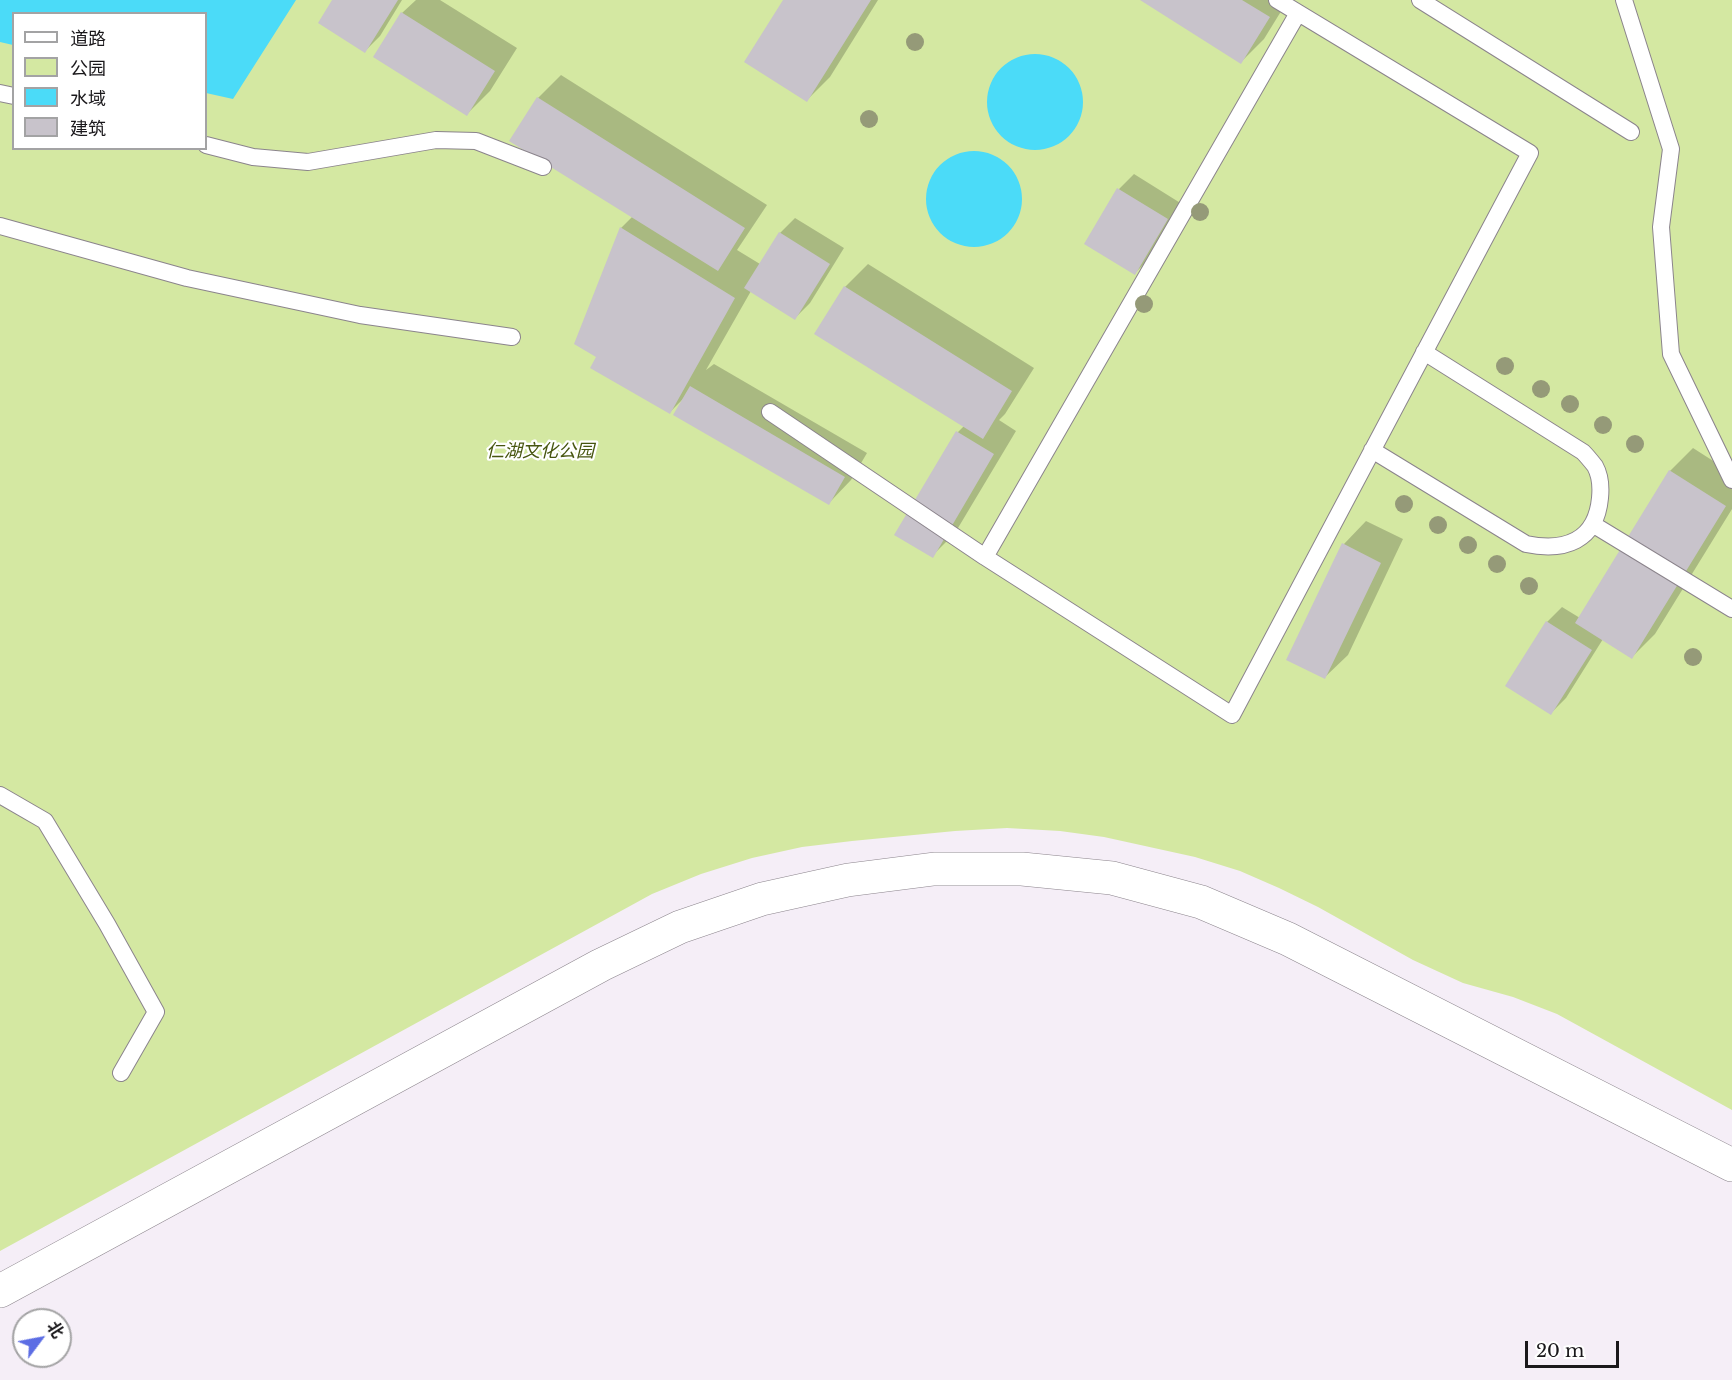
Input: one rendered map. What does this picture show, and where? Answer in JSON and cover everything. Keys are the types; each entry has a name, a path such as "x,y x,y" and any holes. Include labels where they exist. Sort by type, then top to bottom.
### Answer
{"street":[{"path":"0,1291 590,970 680,927 762,899 848,880 934,869 1022,869 1112,878 1201,902 1288,939 1732,1165"}],"lane":[{"path":"770,412 985,557 1232,715 1530,153 1277,0"},
{"path":"1420,0 1631,132"},
{"path":"1624,0 1671,149 1661,227 1671,354 1732,480"},
{"path":"985,557 1298,13"},
{"path":"207,145 253,157 308,162 436,140 476,141 543,167"},
{"path":"0,226 187,278 337,310 512,337"},
{"path":"1372,450 1526,544 1545,548 1564,545 1581,538 1594,525 1601,489 1596,468 1583,452 1424,352"},
{"path":"1594,525 1732,609"},
{"path":"0,795 45,821 107,924 156,1012 120,1073"}],"green space":[{"name":"仁湖文化公园","path":"0,0 1732,0 1732,1110 1557,1014 1513,997 1463,983 1413,960 1318,907 1240,871 1195,857 1104,837 1060,831 1007,828 955,831 802,847 752,858 701,874 652,894 0,1251"}],"water":[{"path":"0,0 296,0 233,99 207,93 207,12 12,12 12,45 0,42"},
{"path":"1035,54 1053,57 1069,68 1080,84 1083,102 1080,120 1069,136 1053,147 1035,150 1017,147 1001,136 990,120 987,102 990,84 1001,68 1017,57"},
{"path":"974,151 992,155 1008,165 1018,181 1022,199 1018,217 1008,233 992,243 974,247 956,243 940,233 930,217 926,199 930,181 940,165 956,155"}],"building":[{"path":"332,0 398,0 365,53 318,23"},
{"path":"783,0 871,0 807,102 744,62"},
{"path":"1140,0 1242,0 1270,17 1241,64"},
{"path":"401,12 495,71 467,116 373,57"},
{"path":"537,97 745,228 718,271 509,141"},
{"path":"1117,188 1168,219 1135,275 1084,244"},
{"path":"620,227 735,298 670,414 590,368 596,357 574,344"},
{"path":"779,232 830,264 795,320 744,288"},
{"path":"844,286 1012,391 983,439 814,334"},
{"path":"690,386 845,477 829,505 673,415"},
{"path":"956,431 994,454 933,558 894,535"},
{"path":"1669,470 1726,506 1632,659 1575,623"},
{"path":"1342,543 1381,563 1325,679 1286,660"},
{"path":"1546,621 1592,650 1551,715 1505,686"}]}
